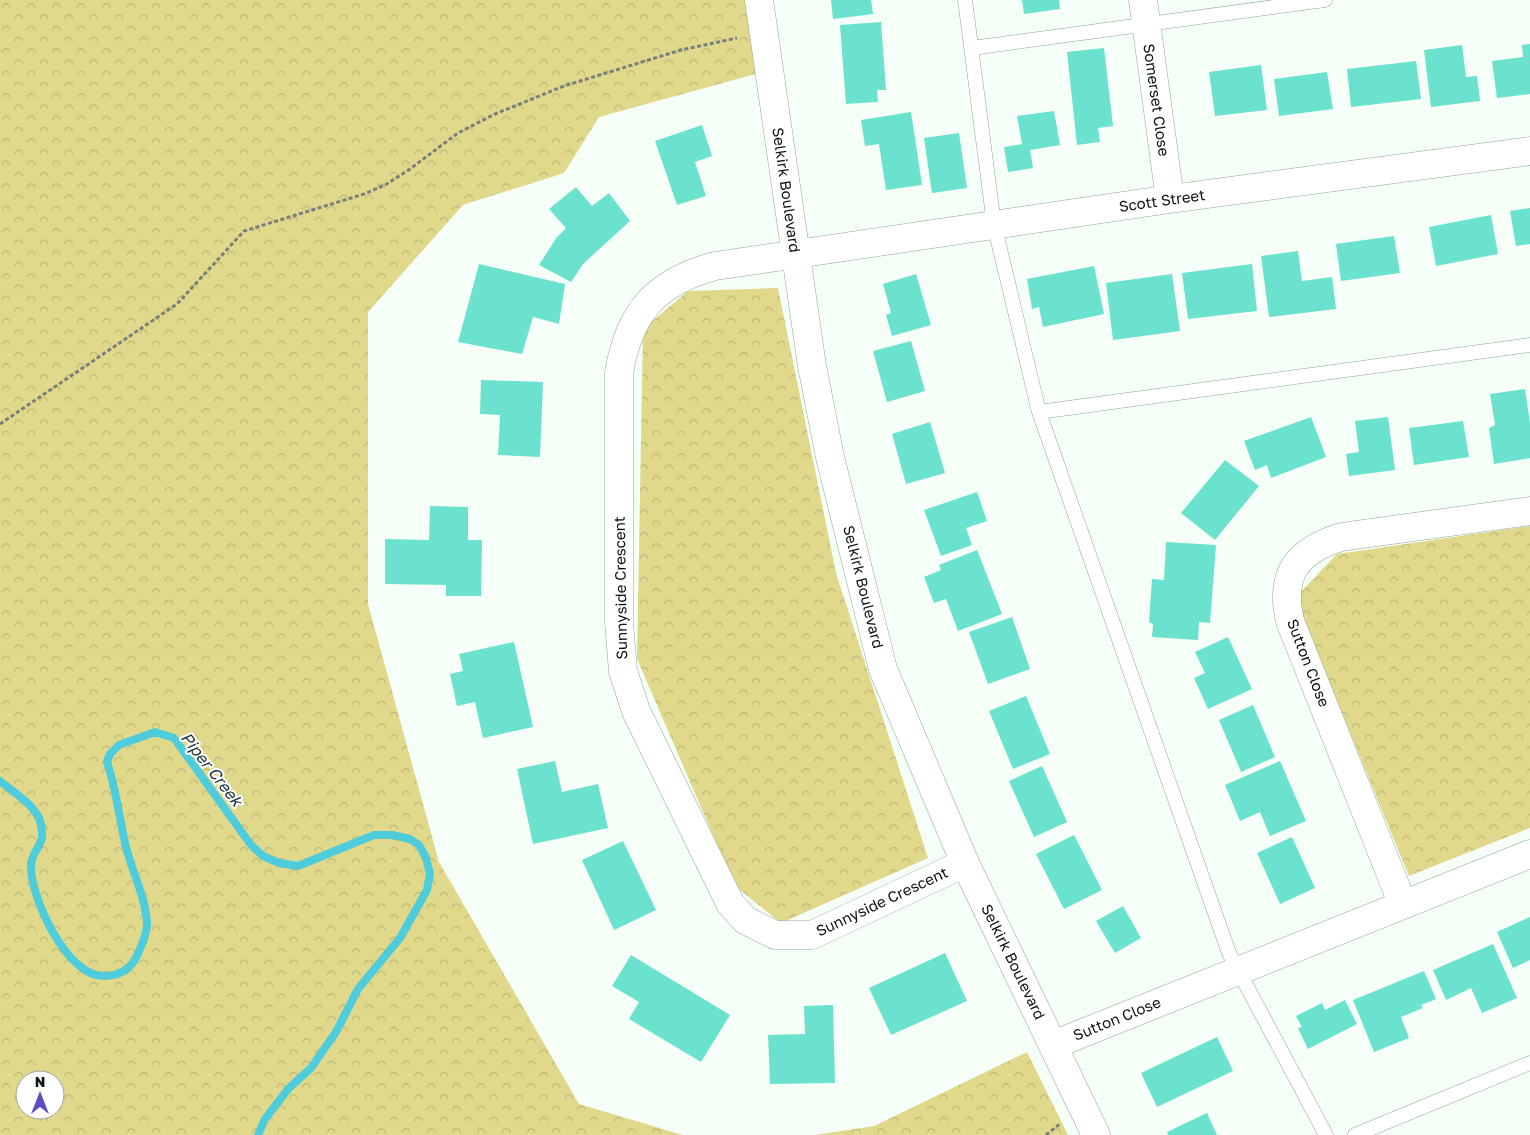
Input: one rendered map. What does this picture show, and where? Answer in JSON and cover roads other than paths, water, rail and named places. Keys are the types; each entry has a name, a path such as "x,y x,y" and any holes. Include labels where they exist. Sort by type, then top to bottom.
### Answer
{"street":[{"name":"Selkirk Boulevard","path":"759,0 812,366 828,448 883,668 965,863 1096,1135"},
{"name":"Somerset Close","path":"1144,12 1170,199"},
{"name":"Scott Street","path":"795,253 1170,199 1530,151"},
{"name":"Sunnyside Crescent","path":"795,253 694,272 672,282 656,294 630,328 623,350 619,393 618,622 622,663 629,692 730,902 745,920 758,929 775,935 812,935 965,863"},
{"name":"Sutton Close","path":"1403,905 1290,621 1286,603 1287,589 1292,573 1301,559 1312,548 1341,537 1530,511"},
{"name":"Sutton Close","path":"1053,1045 1530,854"}],"lane":[{"path":"964,0 972,48 994,224 1039,412 1225,944 1237,970 1249,989 1326,1135"},
{"path":"972,48 1144,12 1325,0"},
{"path":"1039,412 1530,345"},
{"path":"1355,1135 1530,1063"}],"waterway":[{"name":"Piper Creek","path":"0,781 28,804 40,821 42,830 41,842 34,855 31,867 37,897 54,934 77,964 90,973 104,976 119,973 131,965 144,940 147,928 144,904 128,853 107,762 110,754 119,745 155,732 174,738 251,845 263,856 279,863 298,866 374,835 392,835 410,839 419,845 426,858 430,874 427,890 400,938 358,989 336,1032 311,1068 289,1088 265,1119 258,1135"}]}
